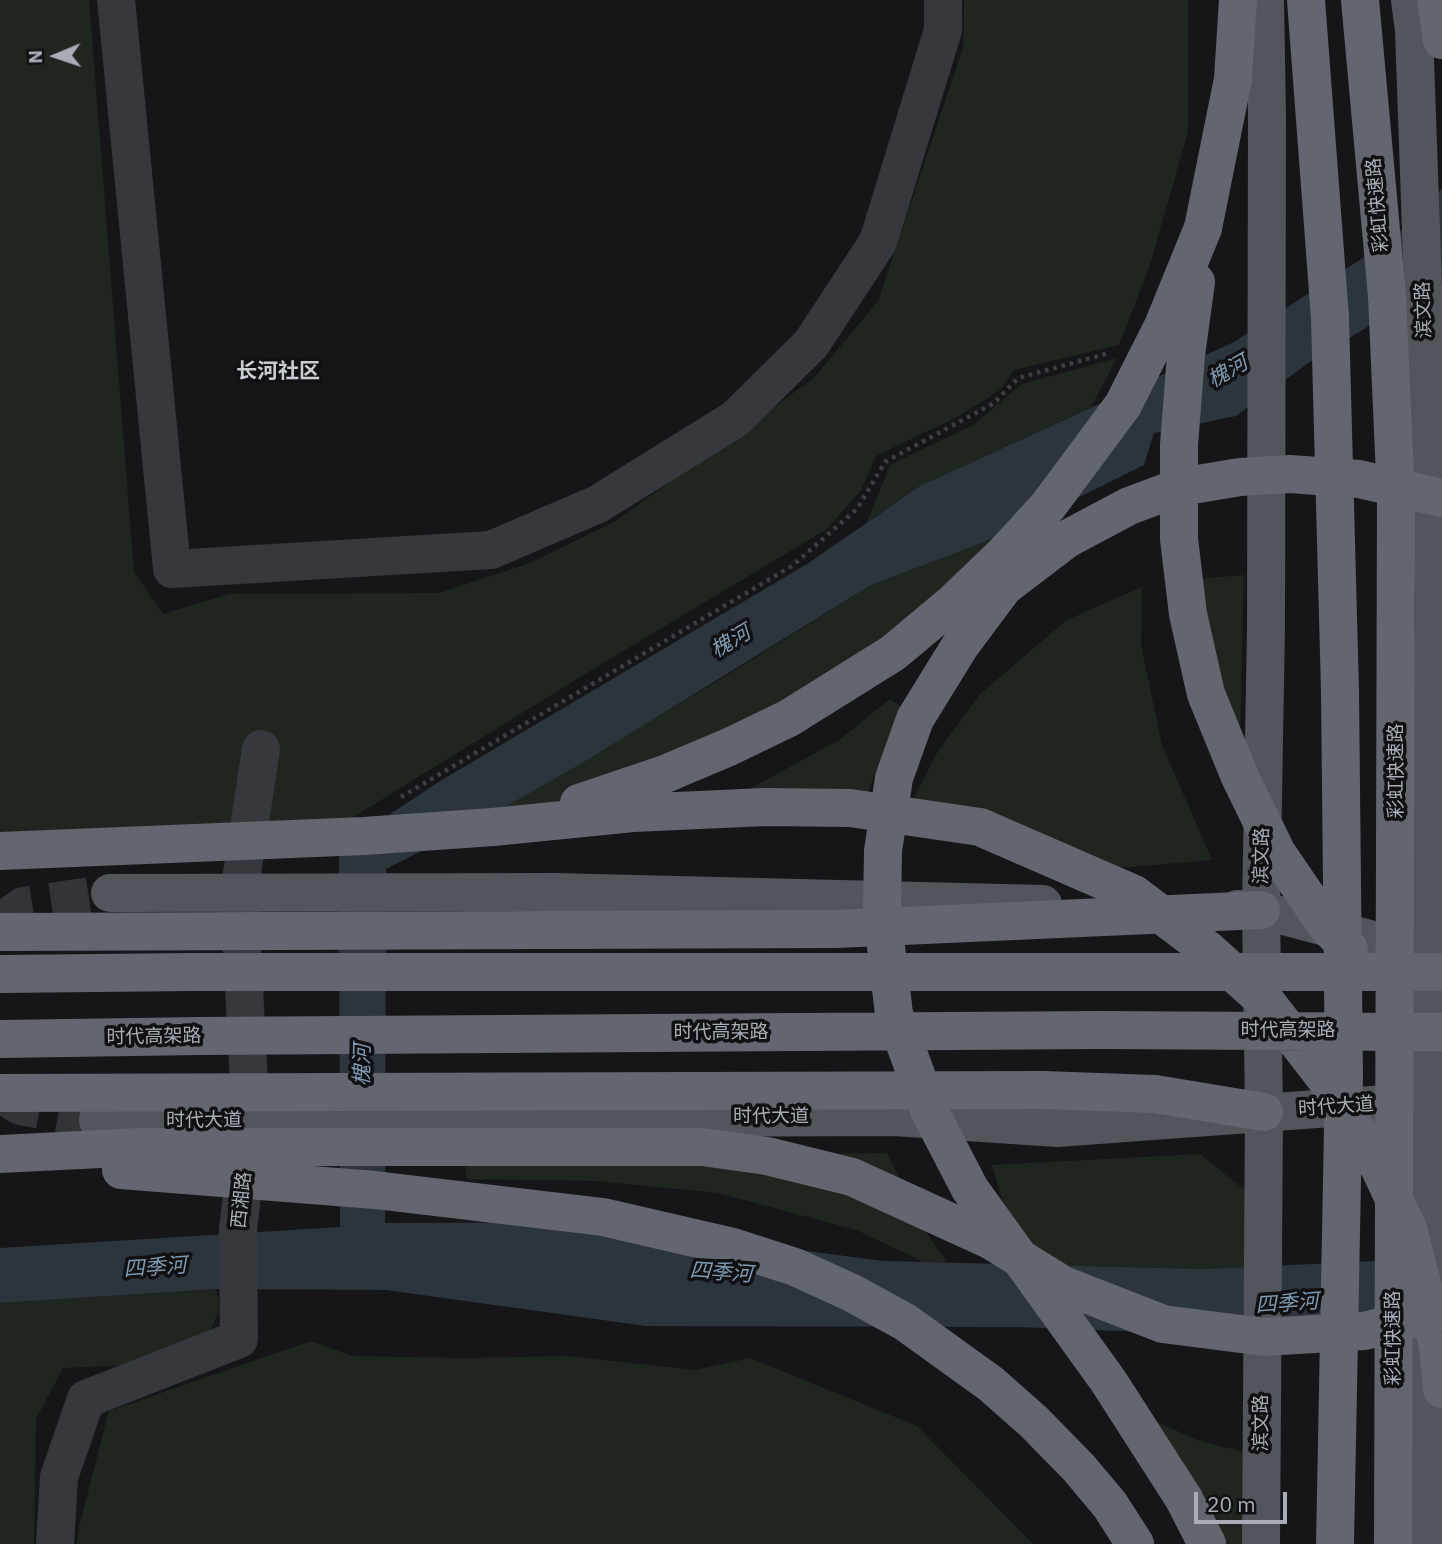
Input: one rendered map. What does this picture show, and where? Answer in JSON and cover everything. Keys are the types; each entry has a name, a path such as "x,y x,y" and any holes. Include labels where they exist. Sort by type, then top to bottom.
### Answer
{"highway":[{"path":"1238,0 1233,79 1203,228 1186,355 1179,445 1179,539 1188,614 1206,694 1240,777 1278,853 1326,925 1384,986 1442,1032"},
{"path":"1306,0 1330,318 1340,691 1344,1077 1335,1544"},
{"name":"彩虹快速路","path":"1360,0 1387,296 1396,498 1393,1544"},
{"path":"1436,0 1442,40"},
{"path":"494,827 577,804 666,774 729,747 789,718 840,687 893,653 944,611 1004,554 1048,506 1123,405 1163,326 1203,228"},
{"path":"1207,1544 1184,1499 1109,1382 970,1189 929,1110 894,1014 881,913 883,851 894,778 915,719 960,646 1004,587 1067,539 1129,506 1180,487 1240,477 1290,474 1359,479 1442,498"},
{"path":"0,851 350,837 494,827 646,812 765,807 850,808 980,827 1134,894 1208,950 1267,1003 1326,1079 1379,1167 1408,1229 1438,1345 1442,1389"},
{"path":"0,932 835,929 1261,910"},
{"path":"0,974 1437,960"},
{"name":"时代高架路","path":"0,1039 1101,1030 1442,1032"},
{"path":"0,1093 1042,1090 1155,1094 1264,1112"},
{"path":"0,1154 140,1147 702,1147 767,1156 852,1177 992,1241 1063,1284 1163,1324 1264,1338 1364,1331 1434,1318"},
{"path":"0,1161 375,1189 603,1217 733,1247 795,1267 852,1293 905,1322 991,1384 1034,1422 1079,1468 1110,1505 1135,1544"}],"main road":[{"name":"滨文路","path":"1261,1544 1264,1112 1261,910 1266,626 1265,0"},
{"name":"滨文路","path":"1410,0 1414,30 1434,603 1437,960 1435,1100 1426,1256 1434,1318 1424,1544"},
{"path":"110,893 569,893 1261,910 1437,960"},
{"name":"时代大道","path":"98,1120 894,1117 1057,1128 1435,1100"}],"street":[{"path":"116,0 172,569 491,550 598,504 734,419 811,344 878,242 943,30 943,0"},
{"name":"西湘路","path":"55,1544 60,1477 86,1399 239,1339 238,1230 251,1121 239,893 261,749"}],"path":[{"path":"401,797 792,566 857,509 885,463 995,403 1018,378 1118,351"}],"shaded area":[{"path":"0,0 89,0 134,572 163,614 229,594 439,593 530,563 614,522 814,378 878,301 963,48 964,0 1188,0 1188,132 1149,268 1119,345 1014,370 1000,390 961,415 876,456 861,490 827,529 326,834 0,839"},
{"path":"1117,358 1091,407 920,486 867,522 890,465 973,425 1022,384"},
{"path":"1003,535 832,688 656,769 506,819 491,815 734,671 871,585"},
{"path":"1244,575 1240,744 1209,652 1197,579"},
{"path":"1142,587 1141,645 1162,745 1212,860 1108,869 910,806 937,753 980,694 1067,620"},
{"path":"890,699 910,713 877,768 857,821 724,803 839,740"},
{"path":"887,1153 926,1233 947,1262 924,1262 856,1230 718,1193 595,1181 467,1179 464,1158"},
{"path":"1200,1154 1247,1192 1255,1267 1204,1269 1039,1265 1009,1224 992,1165"},
{"path":"216,1289 220,1307 208,1337 133,1365 63,1368 36,1419 34,1544 0,1544 0,1303"},
{"path":"311,1341 353,1356 567,1356 696,1370 750,1358 917,1426 1033,1544 77,1544 109,1411"},
{"path":"1139,1414 1200,1441 1252,1454 1253,1544 1191,1544"}],"water":[{"path":"1442,189 1442,281 1307,364 1236,416 1154,433 1144,465 1003,535 871,585 582,763 491,815 386,869 385,1223 588,1222 883,1261 1204,1269 1442,1258 1442,1321 1196,1334 1018,1327 646,1326 386,1290 216,1289 0,1303 0,1248 340,1227 339,848 440,781 807,564 920,486 1234,342 1395,237"}],"tunnel":[{"path":"0,923 23,906 110,893"},
{"path":"5,1096 20,1106 98,1120"}],"district":[{"name":"长河社区","path":"278,372"}],"water label":[{"name":"槐河","path":"1228,372"},
{"name":"槐河","path":"731,642"},
{"name":"槐河","path":"363,1065"},
{"name":"四季河","path":"155,1268"},
{"name":"四季河","path":"721,1273"},
{"name":"四季河","path":"1287,1304"}]}
